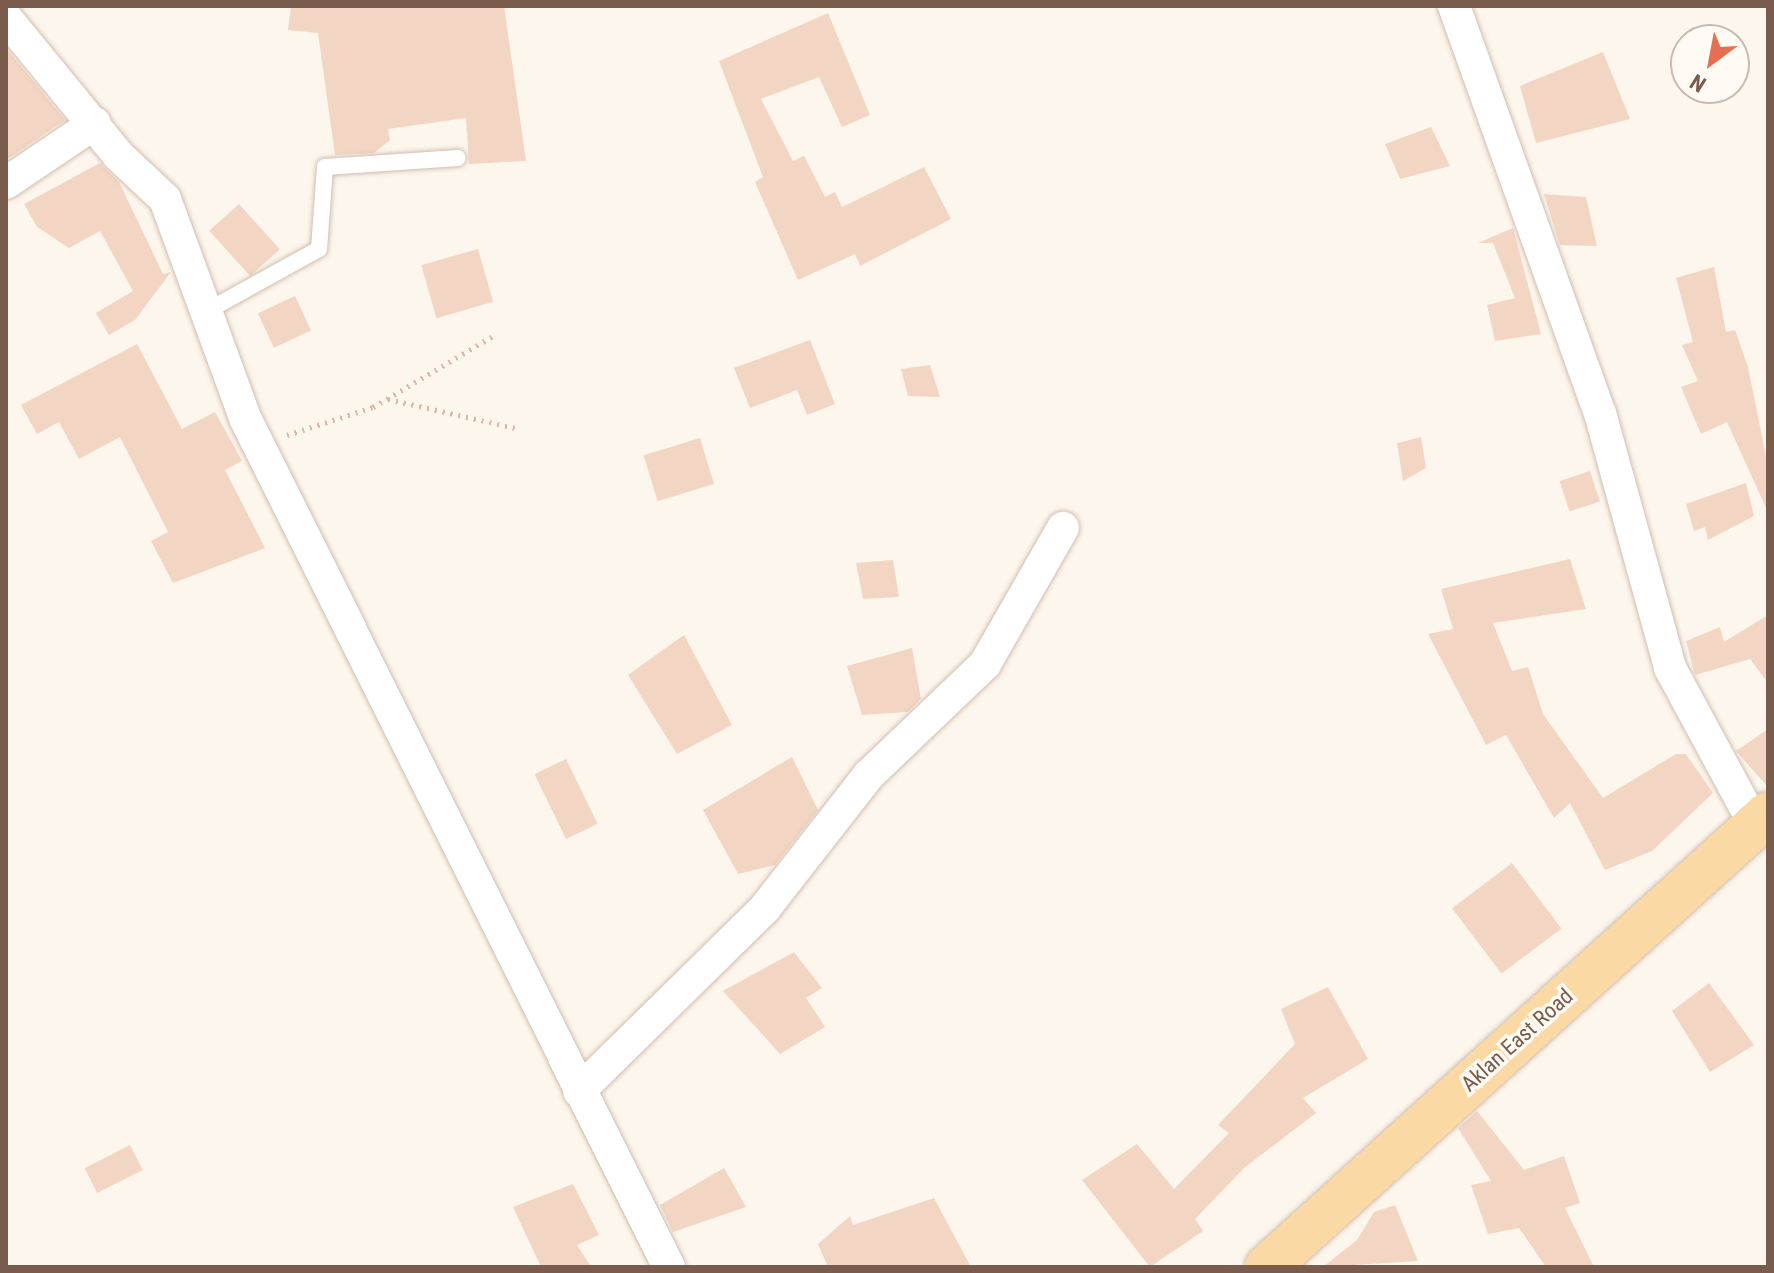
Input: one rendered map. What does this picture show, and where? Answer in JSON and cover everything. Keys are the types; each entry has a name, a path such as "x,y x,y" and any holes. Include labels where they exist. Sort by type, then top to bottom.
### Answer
{"main road":[{"name":"Aklan East Road","path":"1267,1267 1762,820"}],"street":[{"path":"1454,6 1600,413 1670,668 1762,820"},
{"path":"6,18 95,123 165,199 248,424 669,1267"},
{"path":"6,183 95,123"},
{"path":"579,1091 765,908 869,775 985,664 1063,528"}],"lane":[{"path":"207,311 319,249 325,167 458,158"}],"path":[{"path":"248,424 273,436 301,433 387,399 493,336"},
{"path":"387,399 516,428"}],"building":[{"path":"291,6 504,6 526,161 469,164 466,118 388,129 390,140 374,153 335,155 318,33 288,30"},
{"path":"828,13 870,115 842,127 819,77 761,99 793,161 804,156 825,197 835,192 842,207 924,167 951,219 860,266 855,254 798,280 755,182 763,177 719,61"},
{"path":"6,48 65,120 6,160"},
{"path":"1603,52 1630,119 1536,143 1520,86"},
{"path":"1431,127 1450,166 1400,179 1385,144"},
{"path":"100,163 119,182 163,274 171,272 135,320 109,335 96,313 133,291 100,231 69,248 37,227 24,204"},
{"path":"1544,194 1586,197 1597,246 1560,245"},
{"path":"239,204 280,249 250,276 209,231"},
{"path":"1513,228 1541,334 1495,341 1487,305 1515,298 1493,243 1478,243"},
{"path":"478,249 493,302 436,318 421,265"},
{"path":"1714,267 1726,332 1735,330 1748,367 1768,466 1767,510 1727,422 1701,434 1681,387 1698,381 1682,345 1693,342 1676,278"},
{"path":"295,296 311,330 274,348 258,313"},
{"path":"810,340 835,404 807,415 797,390 750,408 734,368"},
{"path":"137,344 182,429 215,412 242,461 225,470 265,548 173,583 151,541 168,532 120,437 79,459 59,422 37,434 21,405"},
{"path":"930,365 940,397 908,396 901,369"},
{"path":"1421,437 1426,468 1403,481 1397,443"},
{"path":"700,438 714,484 658,501 644,455"},
{"path":"1590,471 1600,501 1569,511 1560,481"},
{"path":"1746,483 1754,516 1708,540 1705,527 1694,531 1686,504"},
{"path":"1570,559 1586,609 1493,623 1512,671 1528,667 1543,714 1603,798 1676,754 1686,754 1713,793 1652,851 1605,870 1570,803 1554,818 1506,735 1486,745 1428,634 1453,629 1441,589"},
{"path":"893,560 899,597 863,599 856,563"},
{"path":"1768,615 1768,683 1750,659 1695,675 1686,641 1720,627 1724,642"},
{"path":"684,635 732,725 677,754 628,675"},
{"path":"912,648 921,699 908,712 862,715 847,666"},
{"path":"1768,729 1768,787 1736,751"},
{"path":"792,757 818,810 775,865 738,874 703,810"},
{"path":"566,759 598,824 566,839 535,774"},
{"path":"1512,863 1561,928 1501,974 1452,908"},
{"path":"794,952 822,988 806,998 825,1027 780,1054 723,991"},
{"path":"1709,983 1754,1045 1710,1072 1672,1011"},
{"path":"1328,987 1368,1059 1303,1098 1316,1113 1244,1168 1195,1219 1203,1231 1150,1267 1082,1180 1137,1144 1174,1189 1229,1133 1218,1125 1295,1044 1281,1009"},
{"path":"1477,1111 1524,1170 1564,1156 1580,1203 1565,1208 1594,1267 1546,1267 1519,1228 1488,1234 1471,1185 1491,1181 1458,1128"},
{"path":"130,1145 143,1170 97,1193 85,1168"},
{"path":"724,1168 746,1207 673,1232 660,1205"},
{"path":"573,1184 599,1235 577,1245 591,1267 541,1267 513,1207"},
{"path":"934,1198 971,1267 828,1267 818,1244 850,1216 853,1225"},
{"path":"1395,1205 1418,1261 1323,1267 1357,1240 1374,1212"}]}
